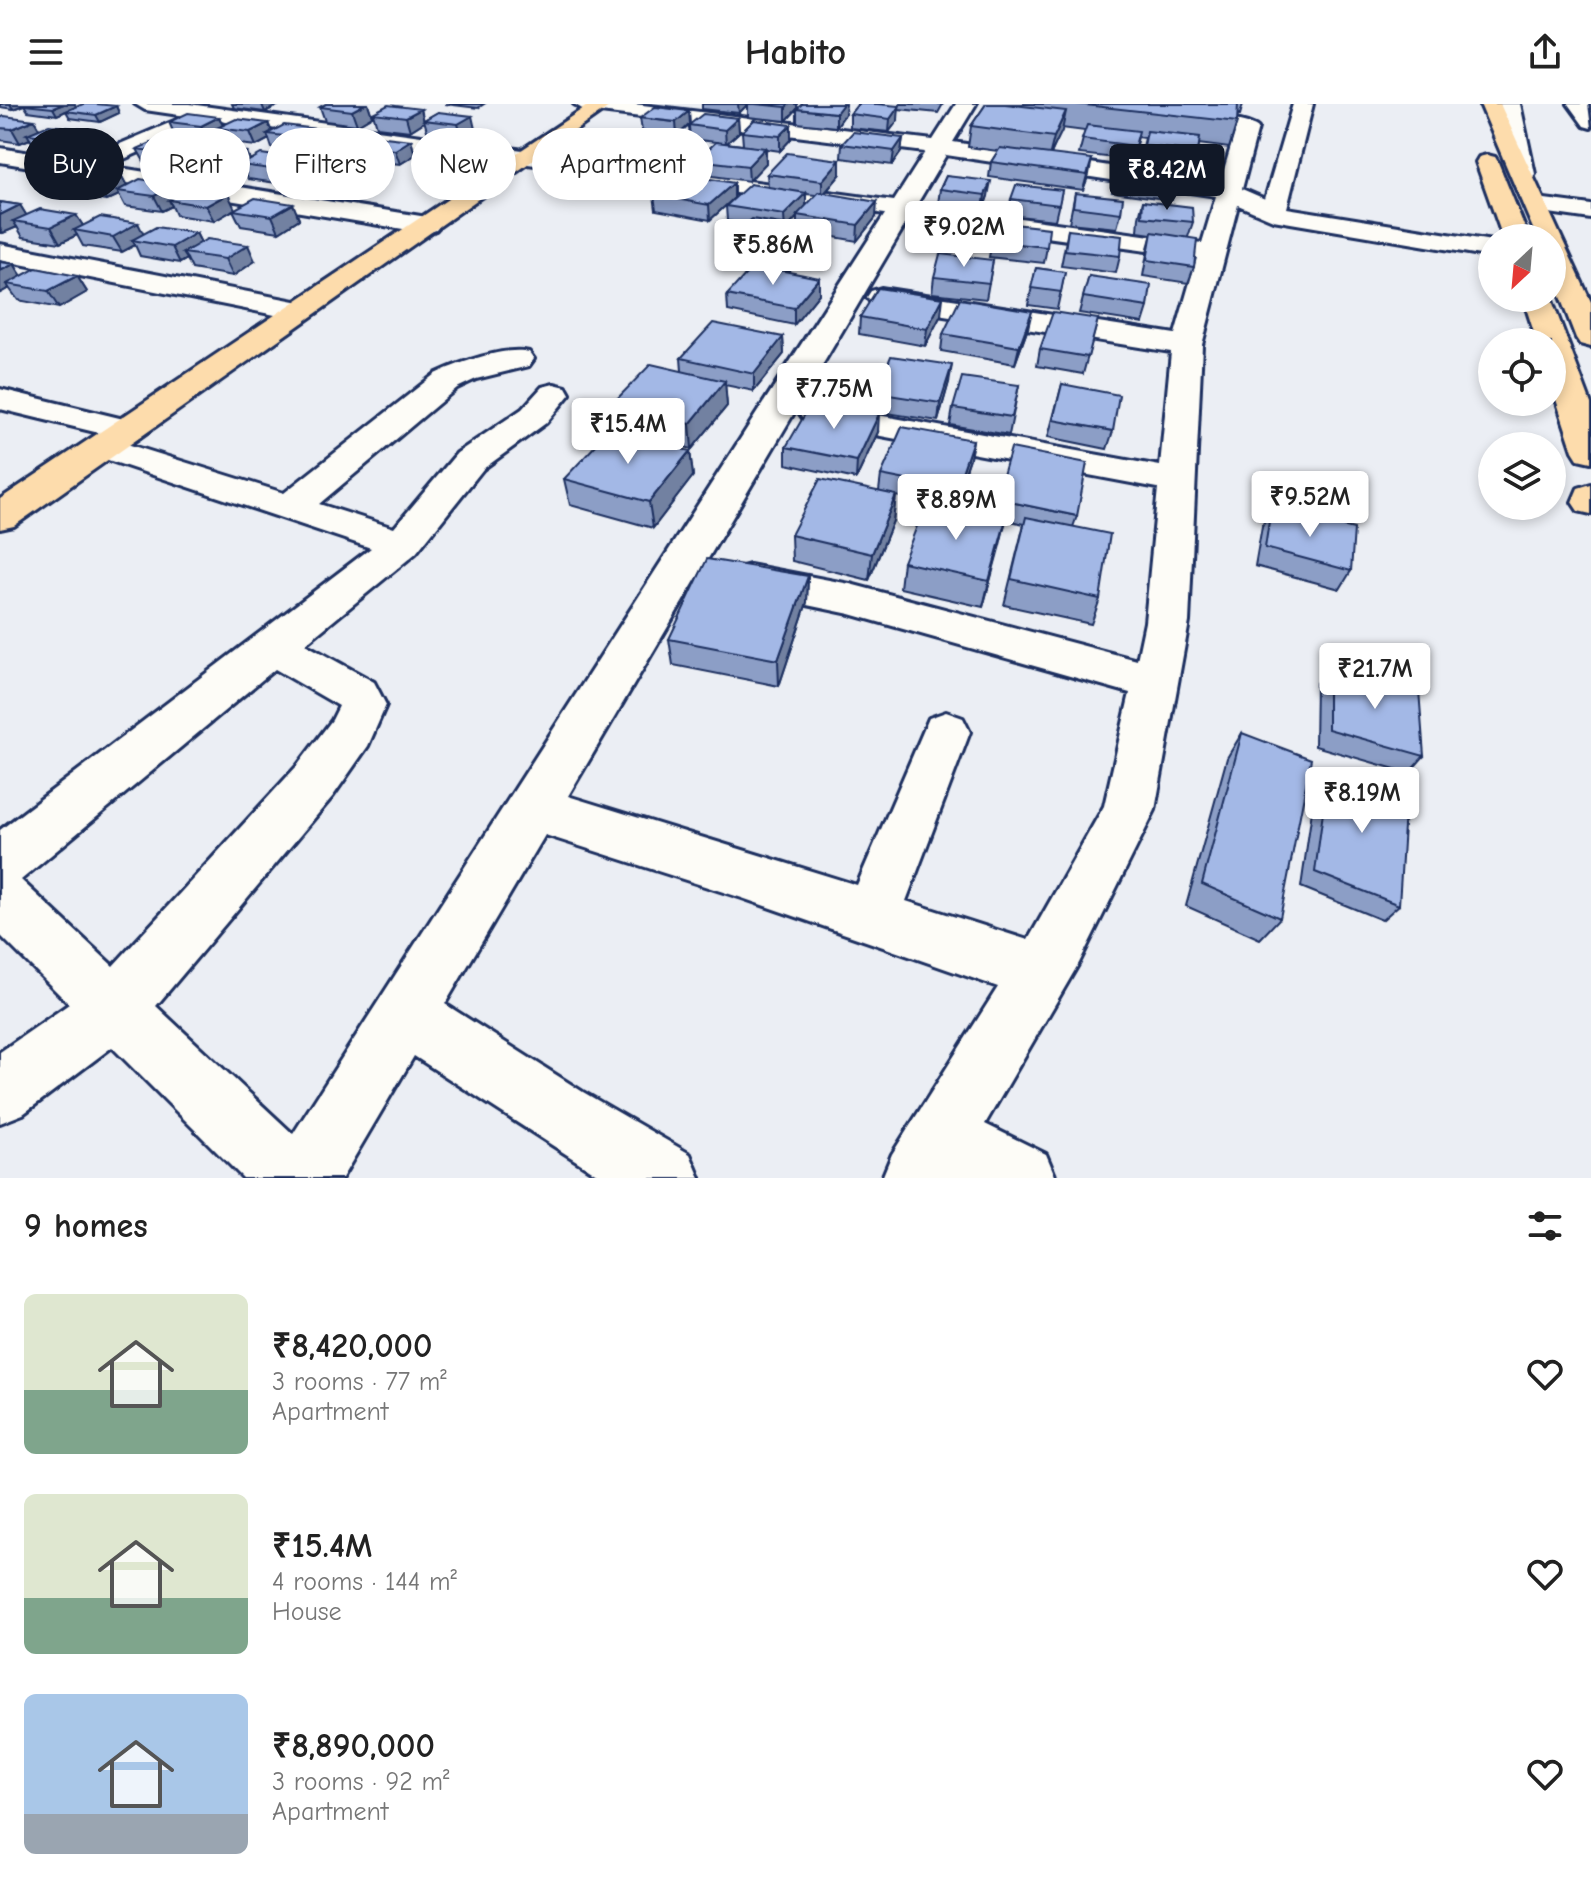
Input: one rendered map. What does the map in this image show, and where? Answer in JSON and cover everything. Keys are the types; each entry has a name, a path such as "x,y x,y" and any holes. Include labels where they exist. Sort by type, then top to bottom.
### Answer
{"main road":[{"path":"1490,104 1545,224"},
{"path":"0,517 525,158 596,105"},
{"path":"1479,141 1511,224"},
{"path":"1566,277 1591,338"},
{"path":"1542,312 1591,451"},
{"path":"1591,496 1591,502"}],"street":[{"path":"145,104 901,210 1216,243 1273,213 1303,104"},
{"path":"304,1178 966,104"},
{"path":"1510,104 1523,174"},
{"path":"1578,104 1591,122"},
{"path":"596,105 940,147 1228,191 1273,213 1478,247"},
{"path":"124,151 210,113"},
{"path":"1022,1178 928,1158 1040,973 1129,810 1167,622 1187,345 1247,128 1157,118"},
{"path":"0,155 24,159"},
{"path":"124,175 427,225"},
{"path":"1537,205 1591,212"},
{"path":"0,252 300,311"},
{"path":"850,292 1187,345"},
{"path":"290,508 446,381 465,372 518,359"},
{"path":"0,865 12,852 402,544 470,461 534,416 554,394"},
{"path":"0,399 115,439 290,508 402,544"},
{"path":"779,407 1177,480"},
{"path":"682,565 850,599 1155,682"},
{"path":"0,1091 115,1008 315,781 351,732 363,705 358,695 271,646"},
{"path":"872,917 946,732"},
{"path":"532,808 742,873 1040,973"},
{"path":"0,897 291,1178"},
{"path":"405,1014 560,1115 666,1178"}],"building":[{"path":"25,104 64,104 53,108"},
{"path":"83,104 116,106 96,115 66,111"},
{"path":"326,104 365,104 352,111 320,107"},
{"path":"755,104 789,104 786,107"},
{"path":"802,104 843,104 836,113 797,109"},
{"path":"858,104 899,106 890,119 850,114"},
{"path":"986,104 1066,111 1054,137 971,126"},
{"path":"1076,104 1238,104 1237,122"},
{"path":"388,105 421,109 406,117 373,113"},
{"path":"655,107 689,111 676,122 640,118"},
{"path":"438,112 472,116 458,124 424,120"},
{"path":"188,113 219,117 201,126 169,122"},
{"path":"703,114 738,118 725,130 689,125"},
{"path":"0,118 34,120 12,129 0,128"},
{"path":"236,119 268,123 250,132 250,128 217,128"},
{"path":"754,120 791,125 780,136 742,132"},
{"path":"49,125 73,128 42,128"},
{"path":"284,125 310,128 278,128"},
{"path":"1087,125 1139,131 1135,146 1082,139"},
{"path":"1147,131 1200,137 1198,152 1144,146"},
{"path":"853,132 903,138 894,151 842,144"},
{"path":"395,138 411,140 395,150"},
{"path":"716,142 765,148 748,166 713,162 713,145"},
{"path":"1000,148 1092,159 1087,175 991,162"},
{"path":"787,153 840,160 822,181 767,174"},
{"path":"266,155 266,168 250,166 250,160"},
{"path":"1120,165 1178,173 1176,185 1116,177"},
{"path":"946,176 991,181 985,195 940,189"},
{"path":"140,179 140,194 124,192 124,187"},
{"path":"713,180 734,183 709,205 682,200 713,200"},
{"path":"750,184 806,193 784,215 726,206"},
{"path":"1016,185 1062,190 1059,205 1011,199"},
{"path":"819,192 877,202 858,225 797,215"},
{"path":"1075,193 1123,198 1121,213 1073,207"},
{"path":"255,198 293,204 272,216 233,210"},
{"path":"169,200 217,200 206,206"},
{"path":"1143,201 1192,207 1193,222 1142,217"},
{"path":"0,202 20,205 0,215"},
{"path":"40,209 76,215 51,227 13,221"},
{"path":"924,210 975,216 969,233 916,227"},
{"path":"100,217 138,223 113,237 74,230"},
{"path":"752,219 811,229 788,255 726,243"},
{"path":"996,222 1049,228 1047,247 992,241"},
{"path":"156,227 196,233 172,247 132,240"},
{"path":"1068,230 1122,236 1120,256 1065,250"},
{"path":"1152,232 1197,239 1194,267 1147,260"},
{"path":"207,239 248,245 225,259 183,253"},
{"path":"940,254 993,260 989,283 934,277"},
{"path":"0,262 14,264 0,271"},
{"path":"754,265 819,278 794,308 727,295"},
{"path":"36,268 77,276 48,291 7,284"},
{"path":"1036,268 1065,272 1061,292 1031,288"},
{"path":"1089,276 1151,285 1148,307 1083,297"},
{"path":"878,288 943,298 927,329 860,317"},
{"path":"960,299 1032,311 1019,347 943,334"},
{"path":"1053,312 1098,319 1088,357 1040,349"},
{"path":"713,323 783,337 754,374 681,358"},
{"path":"891,356 952,365 940,403 876,393"},
{"path":"651,364 725,381 690,424 611,405"},
{"path":"962,377 1019,385 1012,417 953,408"},
{"path":"1062,384 1119,395 1113,431 1053,420"},
{"path":"812,402 879,414 857,461 786,447"},
{"path":"902,427 973,440 956,490 881,475"},
{"path":"609,431 690,451 649,502 564,479"},
{"path":"1011,448 1087,463 1077,516 996,499"},
{"path":"820,479 896,495 872,554 791,535"},
{"path":"926,503 1006,519 989,581 903,562"},
{"path":"1271,508 1354,529 1351,571 1265,548"},
{"path":"1026,517 1110,534 1100,599 1011,579"},
{"path":"707,559 808,576 778,660 669,639"},
{"path":"1328,666 1419,690 1424,756 1328,729"},
{"path":"1242,733 1311,759 1280,918 1202,884"},
{"path":"1329,767 1406,794 1399,905 1315,872"}]}
